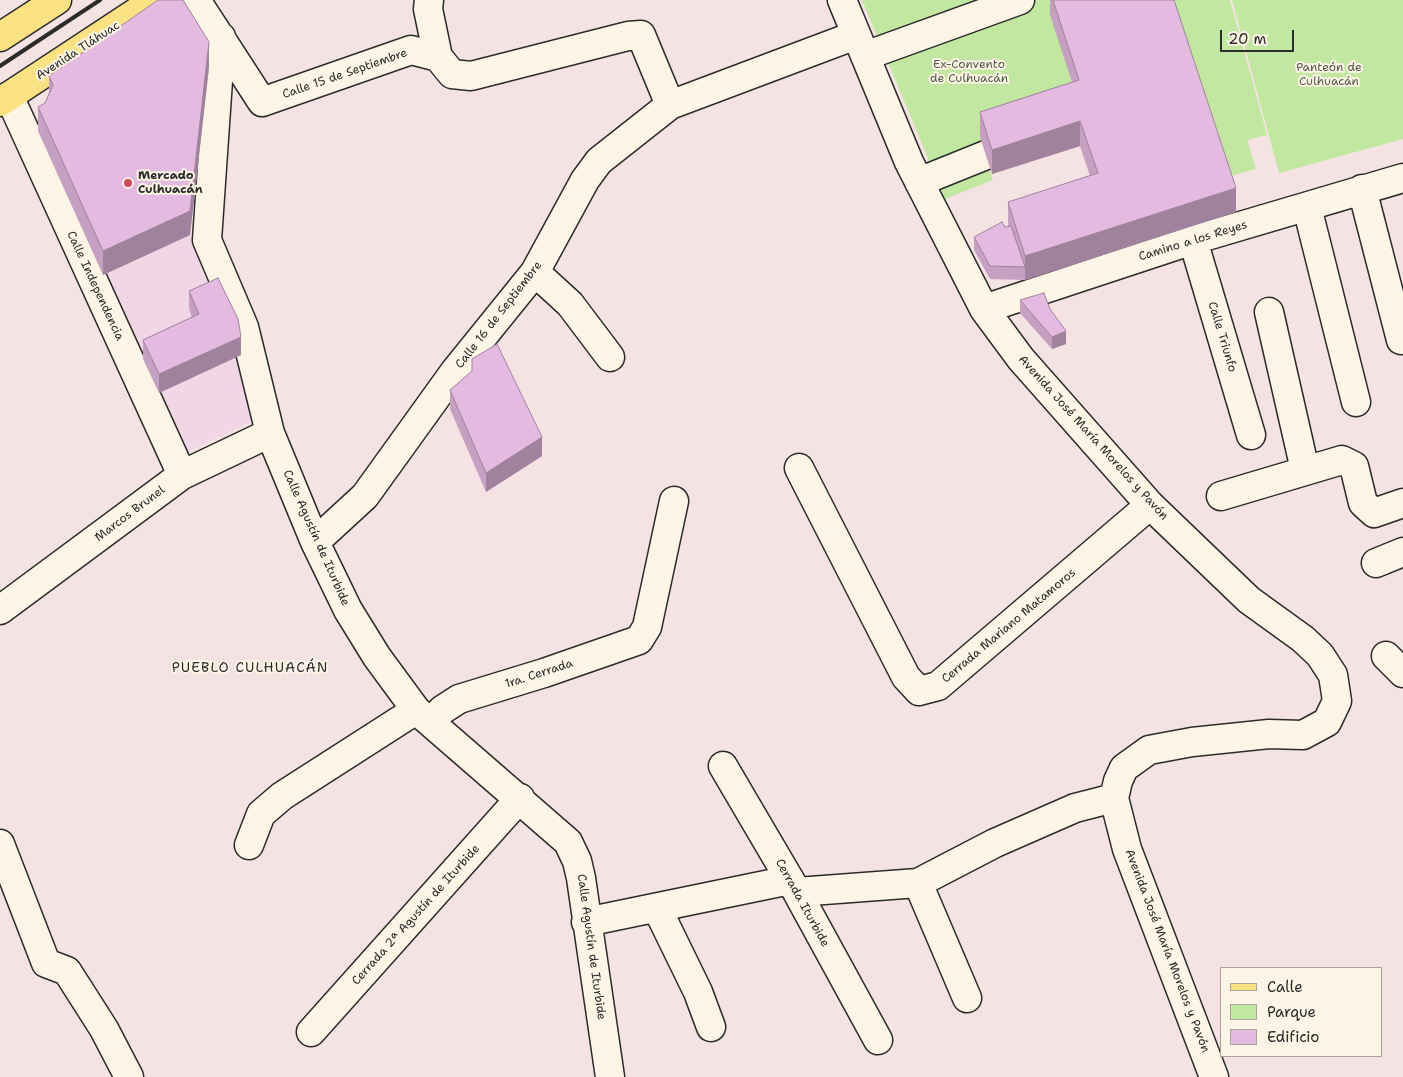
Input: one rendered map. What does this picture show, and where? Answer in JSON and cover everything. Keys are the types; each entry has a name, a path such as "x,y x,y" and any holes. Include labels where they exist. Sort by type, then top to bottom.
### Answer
{"main road":[{"path":"0,37 57,0"},
{"name":"Avenida Tláhuac","path":"4,99 120,10 155,0"}],"street":[{"name":"Calle 15 de Septiembre","path":"196,0 262,102 411,50 438,57"},
{"path":"429,0 428,9 438,57 452,74 471,76 628,36 641,35 670,105"},
{"name":"Avenida José María Morelos y Pavón","path":"842,0 919,182 984,309 1021,359 1150,505 1248,600 1303,639 1320,655 1333,675 1337,701 1327,722 1303,735 1269,734 1192,742 1149,750 1124,768 1118,781 1114,798 1128,849 1151,916 1214,1077"},
{"name":"Calle 16 de Septiembre","path":"315,542 365,496 455,371 535,272 585,180 599,161 670,105 861,46 1020,0"},
{"name":"Calle Agustín de Iturbide","path":"221,37 207,240 244,328 270,433 315,542 348,610 377,657 424,716 520,798 568,842 577,861 581,878 610,1077"},
{"name":"Calle Independencia","path":"4,99 182,475"},
{"path":"919,182 986,156"},
{"name":"Camino a los Reyes","path":"984,309 1193,240 1403,178"},
{"path":"1362,189 1401,340"},
{"path":"1307,207 1356,402"},
{"name":"Calle Triunfo","path":"1193,240 1251,435"},
{"path":"535,272 570,304 610,356"},
{"path":"1269,312 1306,470"},
{"name":"Marcos Brunel","path":"0,610 182,475 270,433"},
{"path":"1222,496 1342,460 1354,466 1363,503 1374,513 1403,503"},
{"name":"Cerrada Mariano Matamoros","path":"799,468 906,677 919,691 938,686 1150,505"},
{"name":"1ra. Cerrada","path":"249,845 261,814 282,796 424,716 442,710 459,699 544,673 639,640 647,627 674,501"},
{"path":"1376,563 1403,552"},
{"name":"Cerrada Iturbide","path":"723,766 793,886 878,1040"},
{"name":"Cerrada 2ª Agustín de Iturbide","path":"311,1032 520,798"},
{"path":"586,922 734,890 793,886 918,883 994,843 1066,812 1114,798"},
{"path":"0,844 46,963 67,971 104,1030 129,1077"},
{"path":"918,883 967,998"},
{"path":"657,908 698,992 711,1027"}],"shaded area":[{"path":"190,235 238,338 253,421 187,452 103,275"}],"green space":[{"name":"Ex-Convento de Culhuacán","path":"862,0 1230,0 1267,135 1247,140 1256,169 1226,177 1193,76 981,144 993,180 945,199"},
{"name":"Panteón de Culhuacán","path":"1232,0 1403,0 1403,139 1279,173"}],"building":[{"name":"Mercado Culhuacán","path":"158,0 183,0 209,42 190,211 103,251 38,107 45,103 53,85 49,76"},
{"path":"1053,0 1174,0 1236,188 1025,256 1008,202 1098,173 1080,121 992,150 980,112 1079,80"},
{"path":"1002,222 1005,227 1011,226 1025,267 990,266 974,237"},
{"path":"218,278 238,319 241,337 159,374 143,340 199,314 189,291"},
{"path":"1044,293 1050,309 1066,331 1052,337 1020,300"},
{"path":"497,344 542,437 486,473 450,390 472,371 472,359"}],"railway":[{"path":"0,66 100,0"}],"place":[{"name":"Mercado Culhuacán","path":"128,183"}],"district":[{"name":"PUEBLO CULHUACÁN","path":"250,668"}]}
